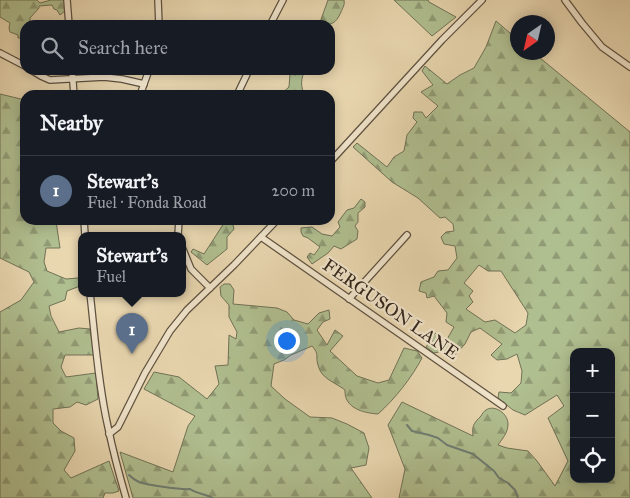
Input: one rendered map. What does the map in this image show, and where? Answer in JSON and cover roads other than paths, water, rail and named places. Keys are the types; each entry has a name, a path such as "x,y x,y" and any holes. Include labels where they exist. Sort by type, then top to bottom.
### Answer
{"street":[{"path":"67,0 69,20"},
{"path":"158,0 159,20"},
{"path":"273,20 283,0"},
{"path":"335,157 442,40 482,0"},
{"path":"565,0 602,47 630,67"},
{"path":"0,54 20,64"},
{"path":"39,75 50,80 104,77 144,84"},
{"path":"73,75 74,90"},
{"path":"142,90 147,75"},
{"path":"239,90 247,75"},
{"path":"110,434 118,427 145,373 170,331 188,310 272,225"},
{"path":"349,299 407,235"},
{"name":"FERGUSON LANE","path":"261,237 503,406"},
{"path":"186,256 192,269 210,288"},
{"path":"90,297 99,373 114,455 126,498"}],"waterway":[{"path":"407,425 412,431 438,438 447,445 473,454 494,471 499,478 508,483 515,490 518,498"},
{"path":"129,475 139,482 190,489 213,498"}],"place":[{"name":"Stewart's","path":"132,354"}]}
